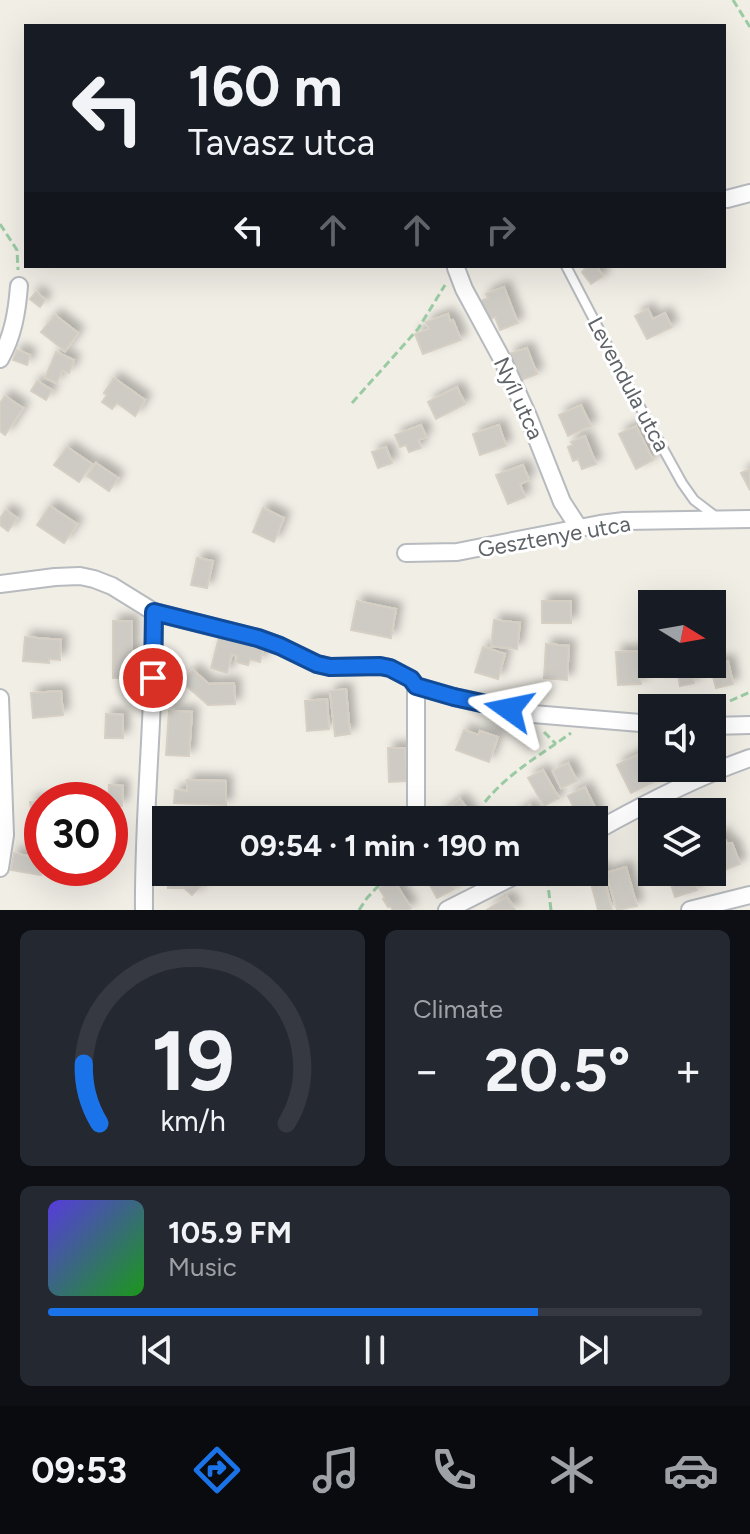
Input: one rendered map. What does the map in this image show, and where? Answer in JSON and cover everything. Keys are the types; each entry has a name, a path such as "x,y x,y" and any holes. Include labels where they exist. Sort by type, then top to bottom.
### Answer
{"street":[{"path":"727,199 750,193"},
{"name":"Nyíl utca","path":"456,268 534,429 557,492 579,528"},
{"path":"0,359 17,314 19,286"},
{"name":"Gesztenye utca","path":"406,553 457,552 624,521 750,519"},
{"path":"0,584 55,577 94,579 112,586 154,612 258,638 317,664 330,667 380,666 411,679 416,686 416,806"},
{"path":"144,910 154,612"},
{"path":"416,686 533,714 638,723"},
{"path":"0,698 3,835 0,868"},
{"path":"726,726 750,725"},
{"path":"608,824 645,804 750,758"},
{"path":"447,910 494,886"},
{"path":"690,910 750,895"}],"lane":[{"name":"Levendula utca","path":"567,268 668,458 694,500 719,518"},
{"path":"689,519 694,500"}],"path":[{"path":"733,0 750,27"},
{"path":"0,224 17,250 19,286"},
{"path":"352,403 418,329 456,268"},
{"path":"730,701 750,692"},
{"path":"485,802 513,775 556,744"},
{"path":"359,910 378,886"},
{"path":"548,886 551,910"}],"building":[{"path":"597,268 603,276 591,284 582,272"},
{"path":"504,287 518,323 500,330 495,317 488,320 481,301 488,298 486,294"},
{"path":"36,292 45,300 40,307 30,299"},
{"path":"648,309 653,319 665,313 672,327 647,339 635,316"},
{"path":"448,314 461,340 423,354 415,334 429,329 426,322"},
{"path":"55,315 78,333 65,351 41,332"},
{"path":"527,348 537,374 519,381 509,354"},
{"path":"17,350 30,355 27,365 13,360"},
{"path":"56,352 74,360 69,373 62,370 57,383 45,378"},
{"path":"114,378 145,400 135,416 117,403 112,409 102,402"},
{"path":"37,381 52,390 46,400 31,391"},
{"path":"457,387 465,404 436,419 428,402"},
{"path":"5,396 23,408 5,435 0,431 0,403"},
{"path":"581,405 591,426 568,436 559,415"},
{"path":"421,425 426,437 418,440 421,448 409,452 406,445 400,447 395,435"},
{"path":"499,425 506,446 480,455 473,434"},
{"path":"636,426 653,460 636,469 619,434"},
{"path":"585,436 596,464 582,469 578,459 573,461 568,447 573,445 571,442"},
{"path":"67,447 92,464 79,482 54,465"},
{"path":"386,447 392,463 378,468 372,452"},
{"path":"96,463 118,478 109,491 87,476"},
{"path":"523,465 529,480 520,484 525,497 508,504 496,475"},
{"path":"750,469 750,490 741,473"},
{"path":"50,506 77,524 64,543 37,525"},
{"path":"263,508 284,518 274,542 253,532"},
{"path":"6,510 17,518 8,531 0,525 0,518"},
{"path":"197,558 213,561 207,588 191,585"},
{"path":"357,601 396,609 391,638 351,630"},
{"path":"542,601 571,601 571,623 542,623"},
{"path":"494,620 520,623 517,649 491,646"},
{"path":"113,621 132,621 132,678 113,678"},
{"path":"25,637 61,640 60,660 49,659 49,663 23,661"},
{"path":"219,637 263,649 260,662 250,659 248,665 236,662 237,656 232,654 227,673 211,668"},
{"path":"546,644 569,646 567,680 544,678"},
{"path":"483,647 505,654 498,679 475,672"},
{"path":"638,651 638,678 641,684 618,685 616,652"},
{"path":"726,661 733,684 716,688 713,678 726,678"},
{"path":"193,670 209,684 234,683 235,704 208,705 182,682"},
{"path":"679,678 693,678 694,683 680,686"},
{"path":"346,689 350,734 335,736 330,691"},
{"path":"61,691 63,715 33,718 31,693"},
{"path":"327,699 329,729 307,731 305,701"},
{"path":"169,711 192,712 189,756 166,755"},
{"path":"106,714 123,715 123,738 105,738"},
{"path":"464,730 498,737 489,762 456,750"},
{"path":"388,748 405,748 407,781 389,782"},
{"path":"638,754 638,782 653,782 631,793 617,765"},
{"path":"568,763 577,781 561,788 553,771"},
{"path":"543,770 559,798 544,806 528,778"},
{"path":"187,780 226,781 226,805 174,803 175,790 187,791"},
{"path":"585,787 594,806 573,806 568,796"},
{"path":"460,799 465,806 451,806"},
{"path":"726,842 732,843 740,864 726,869"},
{"path":"14,853 24,855 24,872 11,870"},
{"path":"626,867 637,906 617,910 608,872"},
{"path":"201,886 192,895 184,888 168,888"},
{"path":"397,886 411,908 393,910 388,907 379,888"},
{"path":"430,886 452,886 454,889 437,898"},
{"path":"592,886 606,886 612,910 598,910"},
{"path":"671,886 696,886 697,890 675,897"},
{"path":"507,897 515,910 487,910"}],"route":[{"path":"153,678 154,612 258,638 317,664 390,668 403,673 416,686 509,709"}]}
